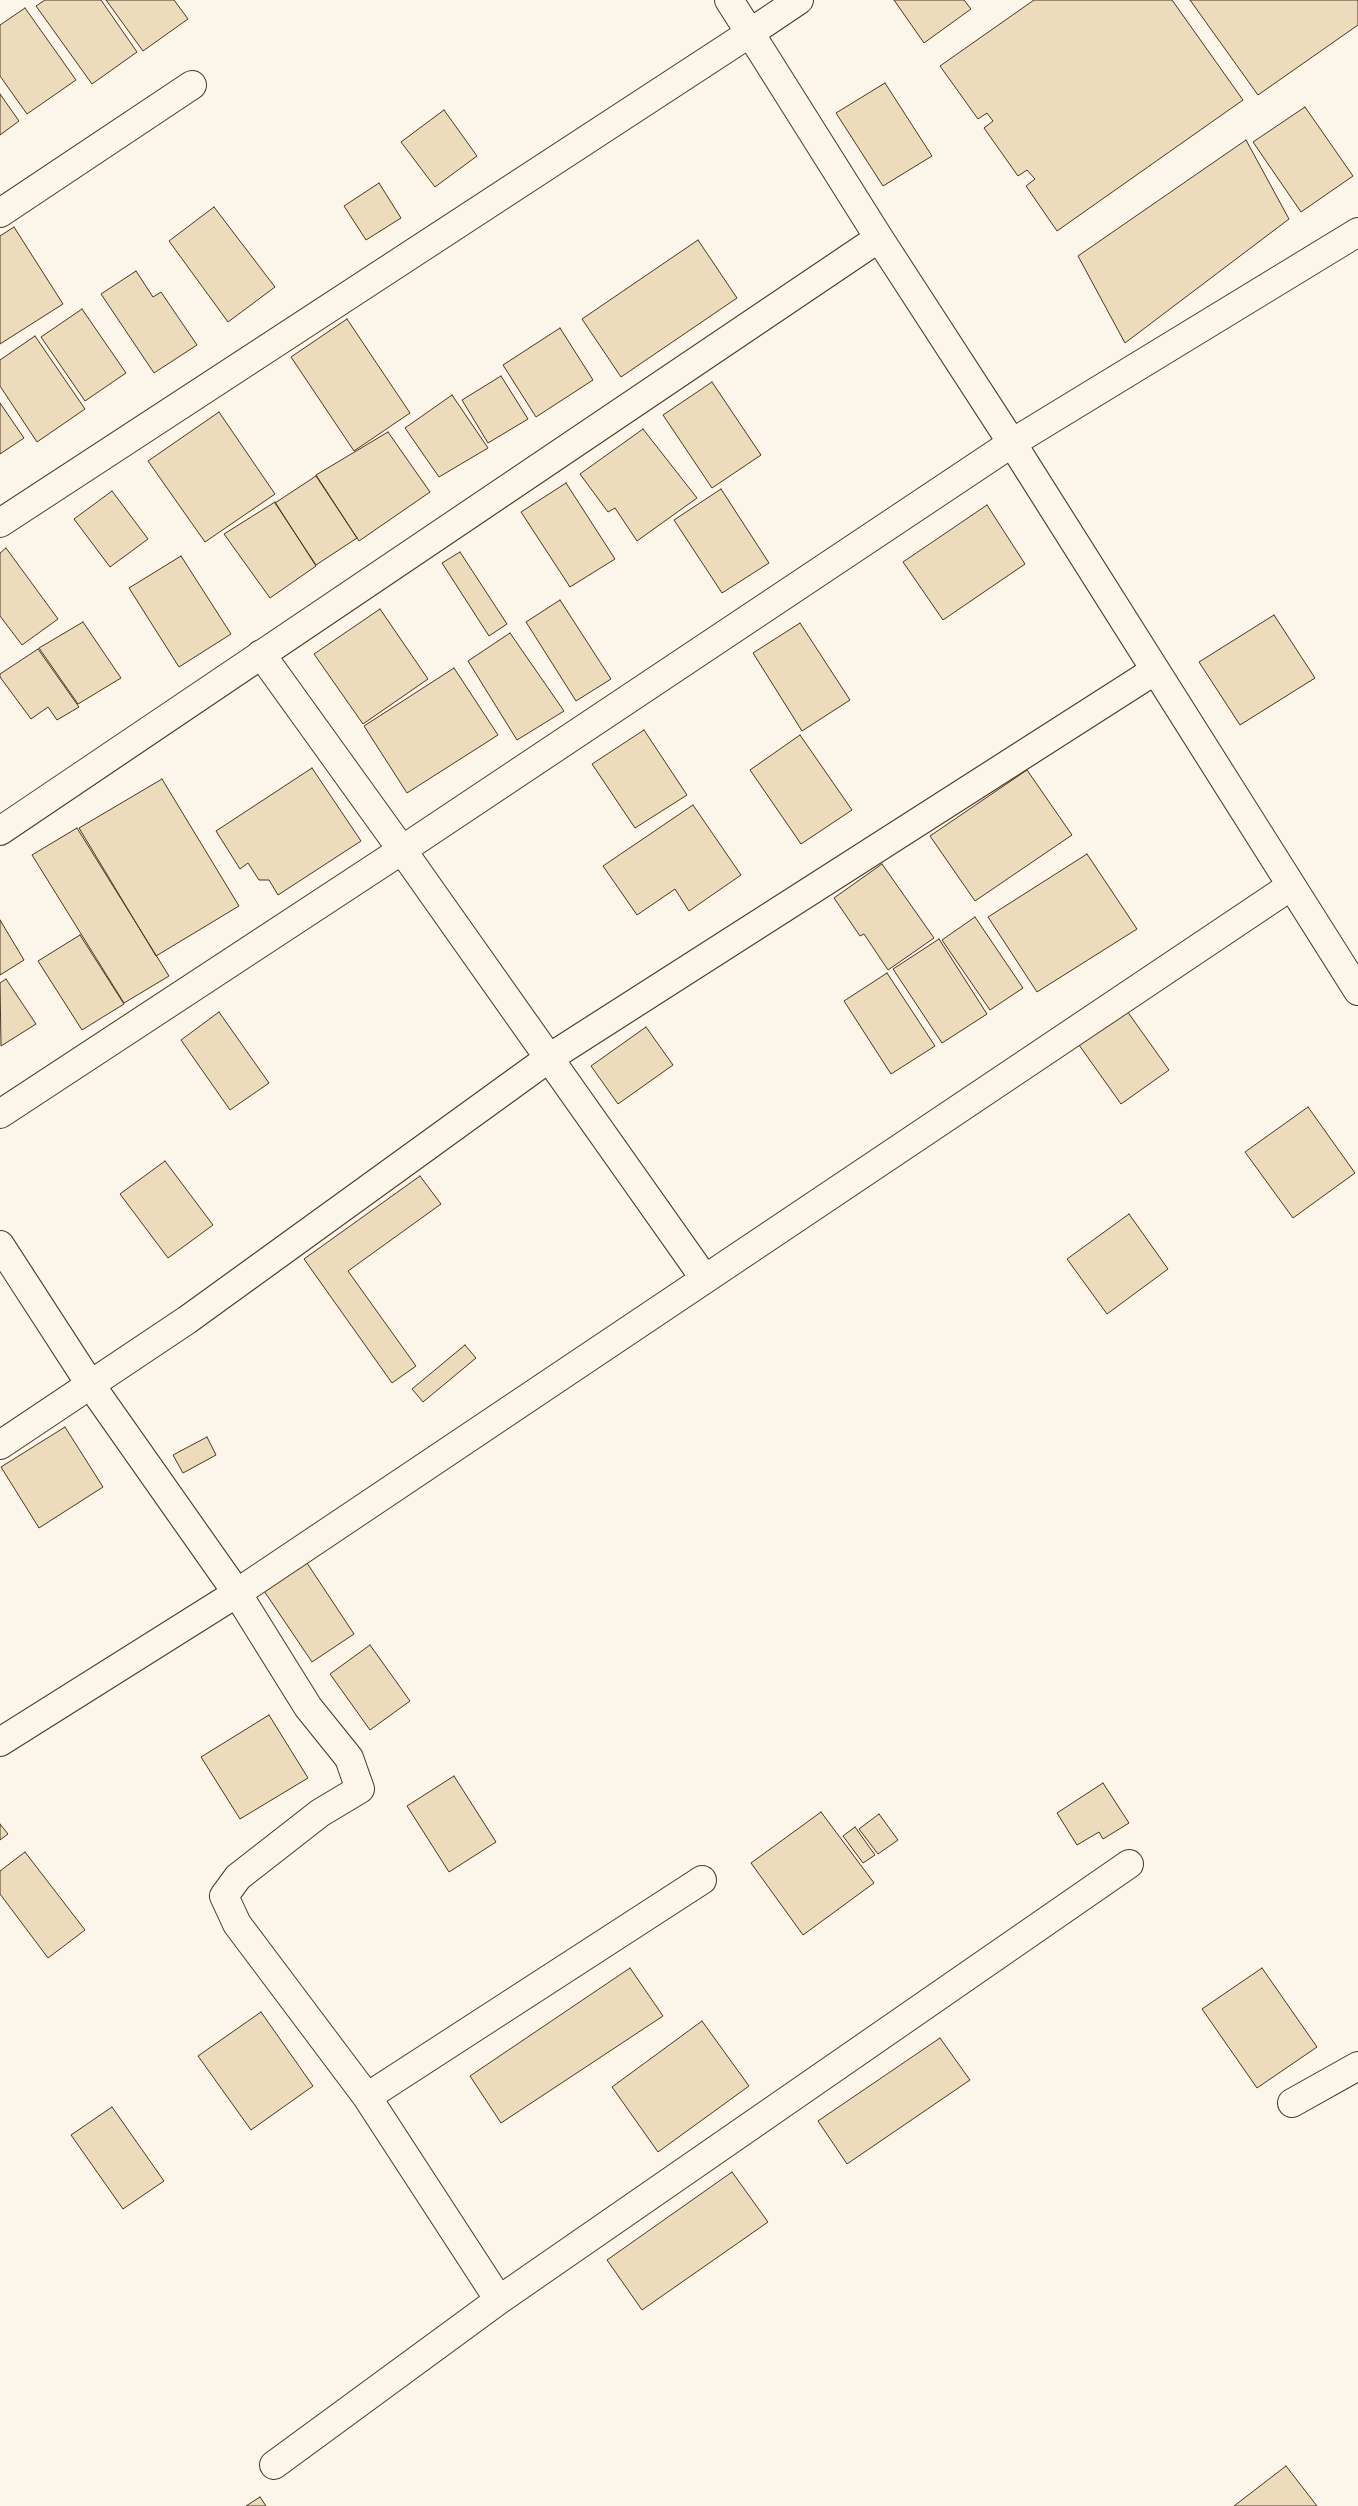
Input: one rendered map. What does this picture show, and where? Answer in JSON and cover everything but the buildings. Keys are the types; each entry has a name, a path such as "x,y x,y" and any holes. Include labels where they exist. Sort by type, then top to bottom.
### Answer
{"street":[{"path":"729,0 879,238 1012,443 1154,671 1358,991"},
{"path":"0,524 799,0"},
{"path":"0,213 192,85"},
{"path":"0,1114 402,850 1012,443 1358,232"},
{"path":"0,831 879,238"},
{"path":"261,654 705,1279"},
{"path":"0,1445 187,1320 549,1058 1154,671"},
{"path":"0,1742 237,1593 1291,886"},
{"path":"0,1245 90,1384 237,1593 308,1707 349,1758 360,1789 320,1813 238,1878 224,1896 237,1924 367,2097 499,2300"},
{"path":"274,2464 499,2300 1129,1864"},
{"path":"367,2097 702,1880"},
{"path":"1292,2103 1358,2066"}]}
